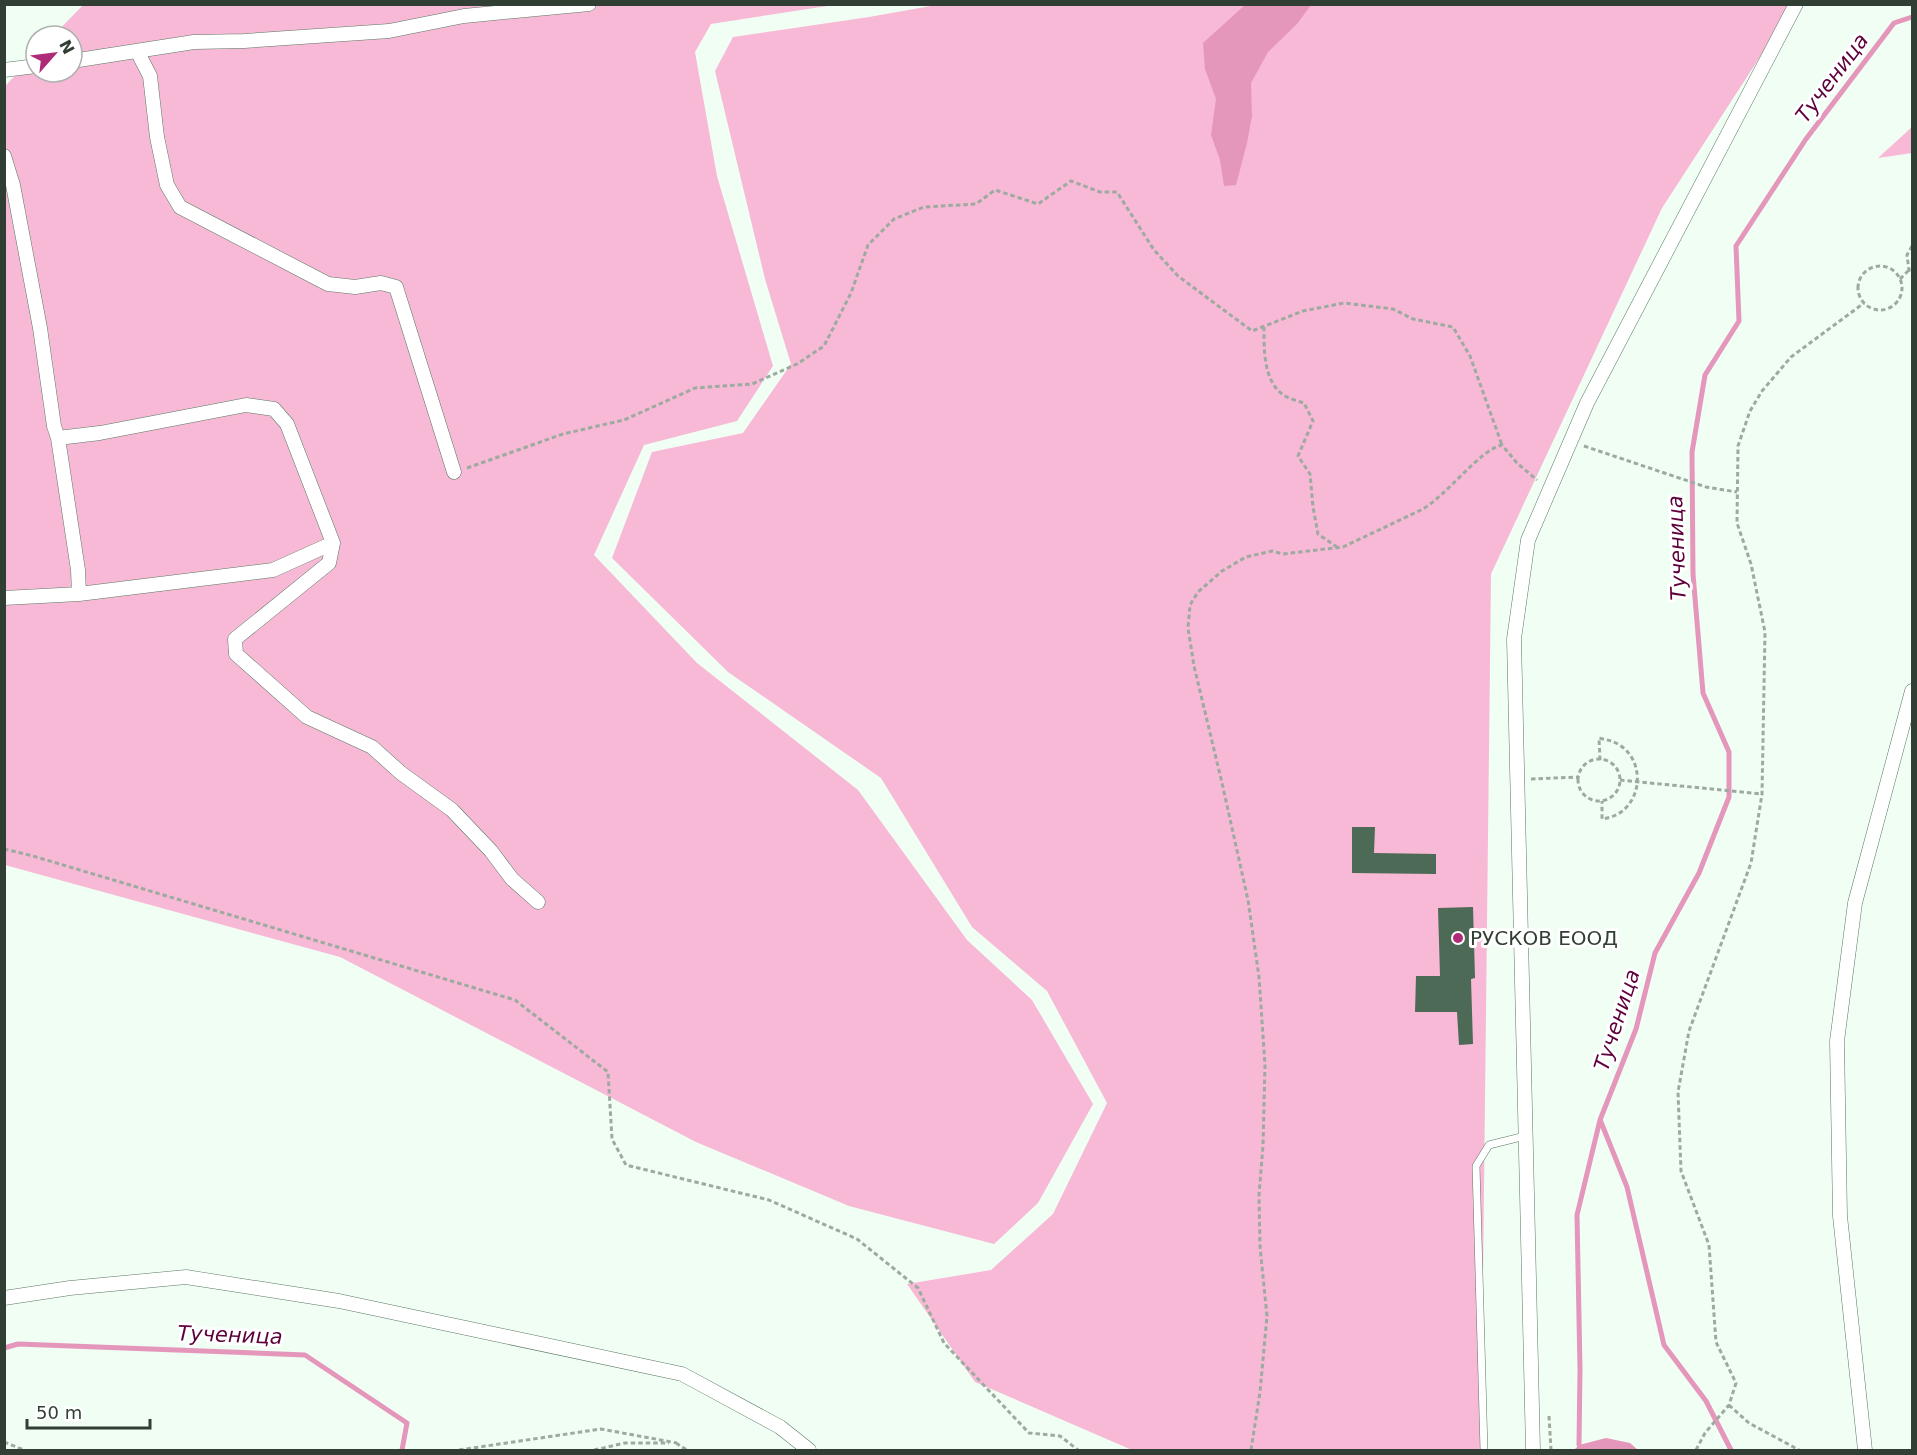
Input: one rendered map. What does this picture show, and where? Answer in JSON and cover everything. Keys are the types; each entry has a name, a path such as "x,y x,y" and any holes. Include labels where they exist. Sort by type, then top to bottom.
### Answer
{"street":[{"path":"84,59 194,42 244,41 390,31 464,16 589,4"},
{"path":"1533,1450 1514,639 1527,540 1587,403 1796,4"},
{"path":"137,51 150,76 157,136 167,185 180,207 328,284 355,287 381,283 396,287 454,472"},
{"path":"4,70 24,68"},
{"path":"4,156 15,196 40,328 78,570 79,594"},
{"path":"58,438 100,433 246,405 274,409 287,423 333,543 329,563 235,639 236,654 307,717 372,747 401,773 452,810 491,851 512,879 538,902"},
{"path":"4,598 79,594 273,570 333,543"},
{"path":"1865,1450 1840,1216 1838,1041 1855,903 1912,691"},
{"path":"4,1298 70,1288 186,1277 339,1300 682,1374 780,1427 809,1450"}],"lane":[{"path":"1484,1450 1476,1166 1489,1145 1526,1136"}],"path":[{"path":"454,472 563,434 624,420 695,388 752,384 797,364 824,346 850,293 868,245 894,219 924,207 976,204 995,190 1038,204 1071,181 1100,192 1117,192 1154,250 1178,276 1252,331 1303,311 1344,303 1394,309 1413,319 1453,327 1470,356 1502,445 1517,463 1538,481 1550,487"},
{"path":"1899,279 1911,270 1907,255 1912,246"},
{"path":"1880,266 1891,269 1902,287 1899,298 1893,306 1882,310 1864,303 1858,293 1858,284 1862,276 1869,269 1880,266"},
{"path":"1696,1450 1705,1432 1729,1405 1736,1383 1716,1342 1710,1245 1681,1171 1678,1092 1689,1031 1751,863 1762,794 1765,632 1750,564 1737,523 1738,446 1750,411 1762,391 1791,357 1864,303"},
{"path":"1264,327 1264,353 1272,381 1282,395 1304,403 1313,421 1298,456 1310,474 1318,534 1338,547"},
{"path":"1570,441 1706,488 1737,492"},
{"path":"1251,1450 1260,1392 1266,1316 1260,1247 1259,1195 1265,1065 1259,977 1248,900 1194,666 1188,628 1190,605 1198,592 1222,571 1246,557 1272,551 1283,554 1338,547 1358,540 1432,504 1482,457 1496,446 1502,445"},
{"path":"1600,760 1599,738 1618,744 1632,757 1637,769 1638,782 1635,795 1627,807 1616,815 1602,819 1602,801"},
{"path":"1600,760 1610,763 1615,768 1620,780 1616,793 1611,798 1602,801 1591,800 1585,796 1579,784 1579,777 1585,765 1600,760"},
{"path":"1538,778 1579,777"},
{"path":"1620,780 1762,794"},
{"path":"4,849 515,1000 608,1072 612,1139 626,1165 769,1200 857,1239 918,1288 944,1343 1029,1433 1060,1436 1078,1450"},
{"path":"1729,1405 1749,1423 1799,1450"},
{"path":"1549,1416 1551,1450"},
{"path":"459,1450 601,1429 677,1443 687,1450"},
{"path":"4,1442 24,1450"},
{"path":"594,1450 625,1443 677,1443"}],"shaded area":[{"path":"942,4 1795,5 1662,208 1491,574 1481,1450 1132,1450 975,1382 907,1284 991,1270 1053,1214 1107,1103 1047,991 972,927 881,778 728,672 612,558 652,452 743,433 791,364 765,279 715,71 733,37"},
{"path":"83,5 834,5 711,24 695,52 717,176 773,366 737,421 644,445 594,555 697,663 858,790 967,940 1032,1000 1093,1104 1038,1203 994,1244 849,1206 696,1142 340,957 5,865 4,87 24,66 24,84 84,84 84,24 65,24"},
{"path":"1245,5 1311,5 1297,24 1268,52 1251,83 1252,116 1236,185 1224,186 1220,160 1211,135 1216,99 1205,69 1203,43"},
{"path":"1912,127 1912,153 1878,158"},
{"path":"1606,1438 1630,1443 1638,1450 1574,1450 1579,1445"}],"building":[{"path":"1352,827 1375,827 1374,853 1436,854 1436,874 1352,873"},
{"path":"1473,907 1475,978 1471,979 1473,1044 1459,1045 1457,1012 1415,1012 1416,976 1440,976 1438,908"}],"waterway":[{"name":"Тученица","path":"1579,1445 1577,1215 1600,1120 1636,1029 1655,953 1699,873 1729,797 1729,752 1703,693 1693,574 1692,452 1705,375 1739,321 1736,246 1806,139 1894,23 1912,17"},
{"name":"Тученица","path":"1601,1122 1627,1187 1664,1345 1706,1401 1731,1450"},
{"name":"Тученица","path":"4,1348 18,1344 305,1355 407,1423 402,1450"}],"place":[{"name":"РУСКОВ ЕООД","path":"1458,938"}]}
